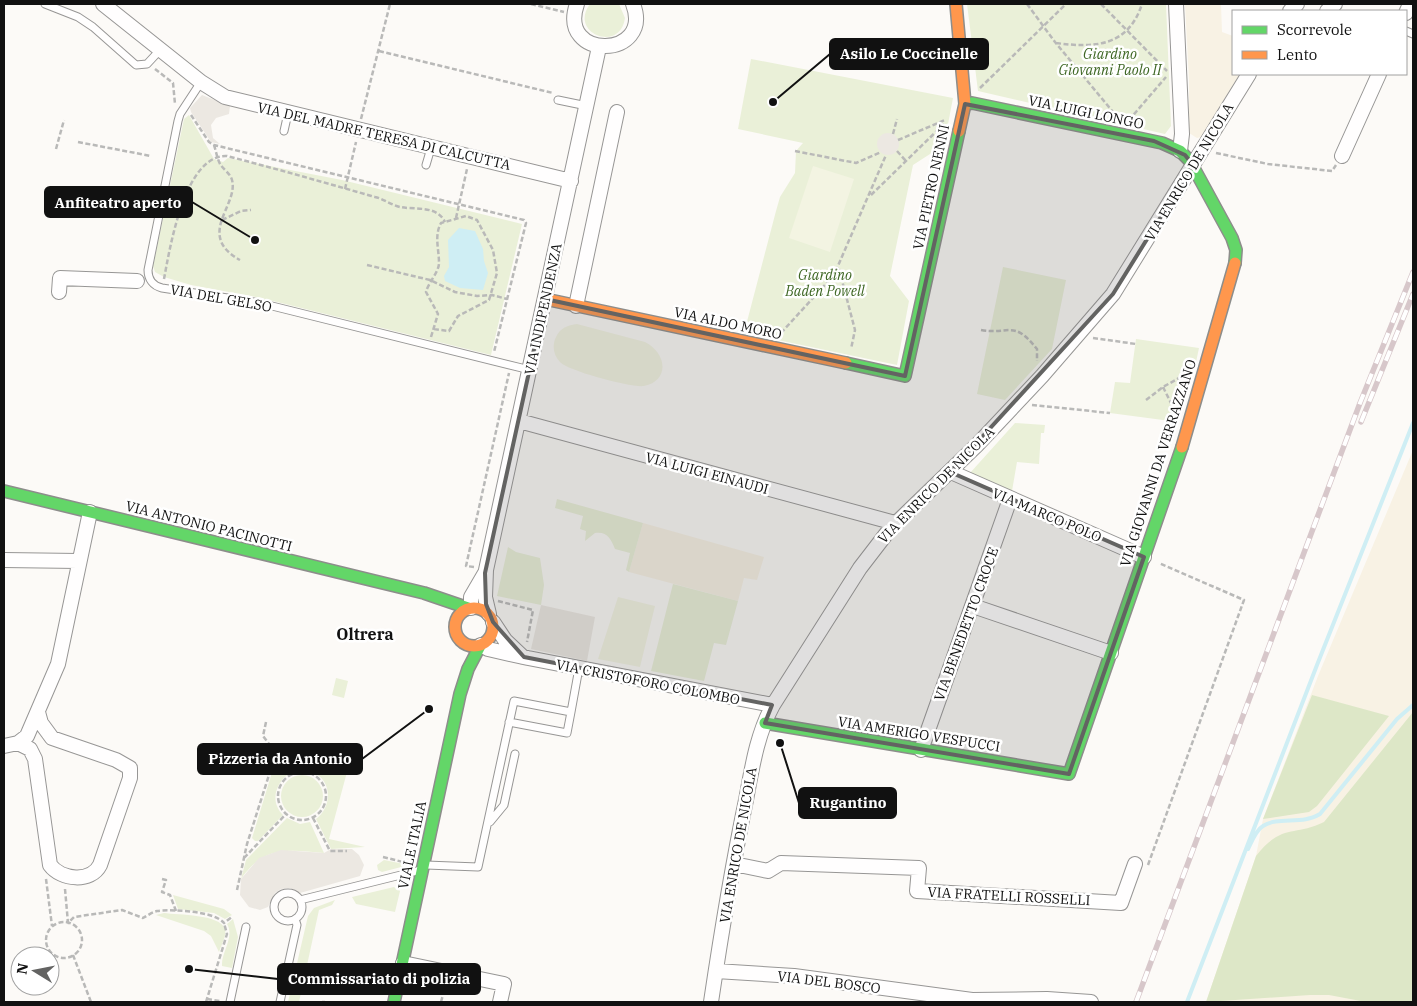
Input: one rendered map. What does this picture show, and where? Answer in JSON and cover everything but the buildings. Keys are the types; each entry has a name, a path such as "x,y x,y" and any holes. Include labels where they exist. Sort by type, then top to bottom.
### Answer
{"street":[{"path":"103,4 201,82"},
{"path":"576,9 579,34 587,42 599,47 613,46 629,36 636,18 633,4"},
{"name":"VIA PIETRO NENNI","path":"905,376 965,104 956,4"},
{"path":"1176,4 1182,134 1180,151"},
{"name":"VIA INDIPENDENZA","path":"491,618 485,597 486,571 544,299 588,106 599,47"},
{"name":"VIA ENRICO DE NICOLA","path":"711,1002 734,864 755,757 765,723 773,705 860,568 895,523 951,472 1016,404 1078,336 1120,284 1248,75"},
{"path":"1342,156 1379,75"},
{"name":"VIA DEL MADRE TERESA DI CALCUTTA","path":"201,82 225,97 571,181"},
{"name":"VIA LUIGI LONGO","path":"965,104 972,102 1154,141 1180,151 1189,158 1193,165"},
{"path":"576,306 617,112"},
{"name":"VIA GIOVANNI DA VERRAZZANO","path":"1069,774 1193,412 1236,254 1232,238 1193,165"},
{"path":"60,292 60,278 137,281"},
{"name":"VIA ALDO MORO","path":"544,299 905,376"},
{"name":"VIA LUIGI EINAUDI","path":"519,421 895,523"},
{"name":"VIA MARCO POLO","path":"951,472 1144,557"},
{"name":"VIA ANTONIO PACINOTTI","path":"4,491 433,596 469,608"},
{"name":"VIA BENEDETTO CROCE","path":"921,750 1010,499"},
{"path":"18,744 28,736 58,664 78,561 90,512"},
{"path":"4,560 78,561"},
{"name":"VIA INDIPENDENZA","path":"469,608 471,597 486,571"},
{"name":"VIA ANTONIO PACINOTTI","path":"407,590 436,606 455,626"},
{"path":"973,606 1111,654"},
{"path":"491,618 491,637 480,645 470,646 463,643 457,636 455,626 459,615 469,608 480,608 491,618 506,640 524,657"},
{"name":"VIALE ITALIA","path":"460,694 463,643"},
{"name":"VIA CRISTOFORO COLOMBO","path":"480,645 488,649 524,657 773,705"},
{"name":"VIALE ITALIA","path":"394,1002 460,694 468,669 480,645"},
{"path":"38,712 41,723 52,738"},
{"name":"VIA AMERIGO VESPUCCI","path":"765,723 1069,774"},
{"path":"52,738 122,763 130,768 130,778 100,865 92,873 82,876 65,876 56,872 50,865 34,755 38,742 52,738"},
{"path":"4,746 18,744 28,747 34,755"},
{"name":"VIA FRATELLI ROSSELLI","path":"734,864 768,871 781,863 919,868 917,892 1121,902 1135,864"},
{"path":"403,963 504,984 500,1002"},
{"name":"VIA DEL BOSCO","path":"716,971 794,976 972,1000 1047,999 1091,1002"}],"lane":[{"path":"45,4 78,17 93,26 108,38 133,64 142,66 150,62 160,50"},
{"name":"VIA DEL GELSO","path":"201,82 183,109 178,121 148,270 149,278 154,284 162,288 260,303 530,370"},
{"path":"558,97 588,106"},
{"path":"284,131 288,113"},
{"path":"426,165 430,148"},
{"path":"509,722 567,733 579,668"},
{"path":"300,900 423,867 478,867 514,701 571,712"},
{"path":"488,824 504,805 515,754"},
{"path":"280,1002 297,922 296,919 301,912 300,900 293,894 284,894 274,903 274,912 280,918 287,921 296,919"},
{"path":"228,1002 246,927"}],"path":[{"path":"360,125 390,4"},
{"path":"531,4 576,9"},
{"path":"1027,4 1055,42 1124,125 1169,73 1101,4"},
{"path":"978,91 1066,4"},
{"path":"1055,42 1081,46 1101,45 1118,38 1127,29 1142,4"},
{"path":"379,51 558,97"},
{"path":"150,62 173,83 175,106 190,113 214,145 523,218 525,221 492,362 494,367 509,372 466,566"},
{"path":"870,196 949,118 898,140"},
{"path":"892,134 897,119"},
{"path":"56,149 64,120"},
{"path":"345,189 356,138"},
{"path":"78,142 151,156"},
{"path":"214,145 218,157 232,180 232,189 220,233 223,245 229,253 240,260"},
{"path":"1202,150 1268,164 1332,171 1342,156"},
{"path":"796,151 856,163 881,152"},
{"path":"897,151 906,161"},
{"path":"768,346 826,286 838,268 886,155"},
{"path":"162,288 170,250 189,186 201,167 218,157 228,156 378,198 398,207 426,209 442,217 445,222"},
{"path":"456,218 468,165"},
{"path":"222,220 241,211 251,210"},
{"path":"428,346 433,329 438,314 427,295 430,280 439,264 438,233 440,226 456,218 466,216 475,218 481,224 493,250 497,273 492,295 486,303 458,316 449,331 433,329"},
{"path":"368,265 430,280 455,292 477,296 492,295 507,299"},
{"path":"838,268 855,330 850,355"},
{"path":"982,330 990,331 1007,328 1028,337 1038,349 1037,365"},
{"path":"1078,336 1136,344"},
{"path":"1146,400 1163,387 1196,368"},
{"path":"1163,387 1177,416"},
{"path":"1016,404 1110,414"},
{"path":"1135,864 1147,869 1244,600 1144,557"},
{"path":"495,598 533,610 524,657"},
{"path":"266,722 263,736 276,753"},
{"path":"276,753 282,752 296,773"},
{"path":"237,890 242,859 276,753"},
{"path":"296,773 314,776 324,789 325,803 313,818 299,820 286,814 279,802 278,791 286,779 296,773"},
{"path":"242,859 286,814"},
{"path":"313,818 330,851 347,851"},
{"path":"383,857 409,863"},
{"path":"45,875 52,926 46,938 50,951 60,957 73,955 80,947 81,937 77,928 68,923 61,922 52,926"},
{"path":"162,879 166,880 162,892 170,895 176,911"},
{"path":"66,885 68,923"},
{"path":"68,923 74,917 122,910 143,918 155,911 213,915 224,923 227,934 206,1001 228,1002"},
{"path":"224,923 232,917"},
{"path":"73,955 91,1002"},
{"path":"441,1002 448,972"}],"highlighted area":[{"path":"965,104 1154,141 1185,155 1193,165 1113,294 950,472 1144,557 1069,774 765,723 772,705 524,657 493,622 486,604 485,573 545,299 905,376"}],"shaded area":[{"path":"1185,4 1221,4 1222,32 1232,36 1232,75 1239,75 1201,137 1197,138 1189,133 1189,80"},
{"path":"202,95 230,106 229,114 216,118 211,125 213,138 220,144 211,142 191,112 190,108"},
{"path":"888,133 896,136 899,144 896,152 888,155 880,152 877,144 880,136"},
{"path":"1413,450 1413,1002 1206,1002 1256,856 1263,819 1318,676"},
{"path":"643,523 764,557 757,580 744,578 738,601 629,572"},
{"path":"541,605 595,617 587,661 531,649"},
{"path":"331,849 352,849 359,855 364,865 360,876 300,893 290,888 281,889 275,893 268,907 260,910 249,907 240,895 241,879 259,858 281,850 324,853"}],"green space":[{"path":"590,4 619,4 625,18 621,29 614,35 606,37 590,31 585,23 585,14"},
{"name":"Giardino Giovanni Paolo II","path":"967,4 1166,4 1171,126 1165,134 978,91"},
{"name":"Giardino Baden Powell","path":"751,59 953,98 944,145 913,165 890,276 909,301 897,365 744,333 780,197 795,173 796,151 803,143 738,129"},
{"path":"189,115 214,159 223,162 228,158 342,180 522,224 491,355 261,298 191,285 164,277 155,272 153,266 184,119"},
{"path":"813,166 854,179 830,252 789,238"},
{"path":"1003,267 1066,280 1052,349 1005,400 977,394"},
{"path":"577,324 645,342 658,353 661,359 662,373 652,383 637,386 600,378 565,366 556,356 554,350 555,340 562,329"},
{"path":"1136,339 1199,348 1178,422 1110,413 1115,382 1130,383"},
{"path":"1015,423 1045,425 1044,433 1041,433 1039,464 1017,462 1012,491 970,473"},
{"path":"557,499 643,523 629,572 626,570 630,553 615,549 610,539 603,533 595,533 585,541 586,531 580,529 583,516 555,508"},
{"path":"508,547 516,552 540,558 544,585 541,605 497,596"},
{"path":"673,584 738,601 726,645 714,643 704,681 651,671"},
{"path":"618,597 655,606 640,667 598,659"},
{"path":"336,678 348,681 344,698 332,695"},
{"path":"1312,695 1389,716 1317,806 1309,812 1263,819"},
{"path":"1413,712 1413,1002 1366,1002 1329,995 1310,995 1206,1002 1256,856 1273,839 1281,835 1324,822"},
{"path":"283,749 347,772 329,839 365,847 331,849 316,819 325,808 328,794 327,787 319,776 297,767"},
{"path":"277,756 282,756 291,772 281,781 276,792 276,804 283,815 258,841 255,841 252,838"},
{"path":"306,775 314,778 320,784 323,796 320,808 314,814 298,817 290,814 284,808 281,792 284,784 290,778"},
{"path":"287,818 300,824 310,822 324,853 288,851 268,855 250,868 241,879 246,860"},
{"path":"384,860 404,864 405,866 382,872 378,870 377,865"},
{"path":"394,887 400,891 395,912 356,904 352,897"},
{"path":"173,895 224,909 232,915 225,919 214,913 178,909"},
{"path":"335,900 332,905 319,910 299,1002 288,1002 308,916 314,908"},
{"path":"164,913 207,918 222,924 225,934 219,952 211,936 204,931 156,915"},
{"path":"233,919 238,937 232,968 222,966 222,961 229,939 227,924"}],"water":[{"path":"459,228 475,231 483,249 488,273 483,290 460,288 445,281 444,276 449,267 448,240"}],"waterway":[{"path":"1187,1002 1413,423"},
{"path":"1248,849 1256,833 1269,823 1306,819 1320,814 1397,719 1413,705"}],"railway":[{"path":"1136,1002 1360,403 1413,272"},
{"path":"1361,422 1413,294"}],"traffic: fast":[{"path":"965,104 972,103 1162,143 1180,151 1190,161 1232,238 1236,250 1235,263"},
{"path":"846,363 905,376 959,131"},
{"path":"765,723 1069,774 1182,447"},
{"path":"4,491 424,593 468,608"},
{"path":"394,1002 460,694 468,669 480,646"}],"traffic: slow":[{"path":"956,4 965,104 959,131"},
{"path":"1182,447 1235,263"},
{"path":"545,299 846,363"},
{"path":"474,608 488,613 493,627 488,641 474,646 460,641 455,627 460,613 474,608"}],"place":[{"name":"Asilo Le Coccinelle","path":"773,102"},
{"name":"Anfiteatro aperto","path":"255,240"},
{"name":"Pizzeria da Antonio","path":"429,709"},
{"name":"Rugantino","path":"780,743"},
{"name":"Commissariato di polizia","path":"189,969"}],"district":[{"name":"Oltrera","path":"365,634"}]}
